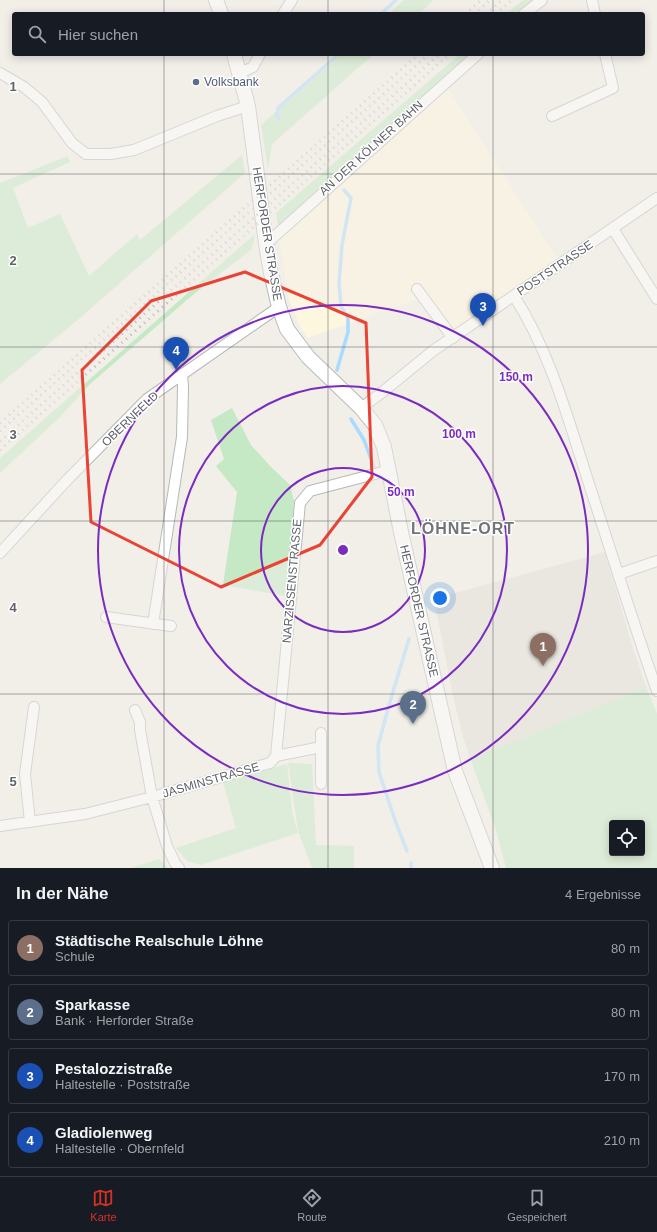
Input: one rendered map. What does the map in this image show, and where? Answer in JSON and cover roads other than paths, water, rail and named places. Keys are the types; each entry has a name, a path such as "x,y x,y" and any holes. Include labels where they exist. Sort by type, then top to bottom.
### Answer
{"main road":[{"path":"216,0 220,12"},
{"name":"HERFORDER STRASSE","path":"235,56 248,106 266,244 278,306 287,329 308,357 361,408 375,424 384,447 390,470 403,540 455,771 492,868"}],"street":[{"path":"284,12 292,0"},
{"path":"527,12 542,0"},
{"path":"592,0 595,12"},
{"path":"240,74 253,67 259,56"},
{"name":"AN DER KÖLNER BAHN","path":"266,244 476,56"},
{"path":"552,116 613,88 605,56"},
{"path":"0,73 24,87 42,102 72,143 86,154 111,154 134,150 217,116 248,106"},
{"name":"POSTSTRASSE","path":"361,408 434,350 657,198"},
{"path":"613,229 657,300"},
{"path":"417,289 453,338"},
{"path":"514,296 533,330 561,394 632,618 657,691"},
{"name":"OBERNFELD","path":"0,554 68,479 147,399 278,306"},
{"path":"153,624 182,438 182,374"},
{"name":"NARZISSENSTRASSE","path":"273,759 300,503 310,490 390,470"},
{"path":"619,574 657,561"},
{"path":"106,617 171,626"},
{"path":"30,822 25,774 34,707"},
{"name":"JASMINSTRASSE","path":"135,710 140,722 140,730 152,797"},
{"path":"321,733 321,784"},
{"path":"273,759 321,747"},
{"name":"JASMINSTRASSE","path":"0,826 85,814 152,797 273,759"},
{"path":"152,797 167,846 175,864 179,868"}],"waterway":[{"path":"383,12 396,0"},
{"path":"279,119 277,115 278,108 337,56"},
{"path":"337,370 348,332 348,318 341,306 339,283 342,245 351,198 344,190"},
{"path":"351,419 364,440 374,467"},
{"path":"407,851 379,772 378,746 409,639"},
{"path":"411,863 411,868"}],"railway":[{"path":"467,12 481,0"},
{"path":"476,12 490,0"},
{"path":"488,12 502,0"},
{"path":"498,12 512,0"},
{"path":"0,423 417,56"},
{"path":"0,431 427,56"},
{"path":"0,441 438,56"},
{"path":"0,450 448,56"}],"place":[{"name":"Volksbank","path":"196,82"},
{"name":"Pestalozzistraße","path":"483,326"},
{"name":"Gladiolenweg","path":"176,370"},
{"name":"Städtische Realschule Löhne","path":"543,666"},
{"name":"Sparkasse","path":"413,724"}],"district":[{"name":"LÖHNE-ORT","path":"463,528"}]}
